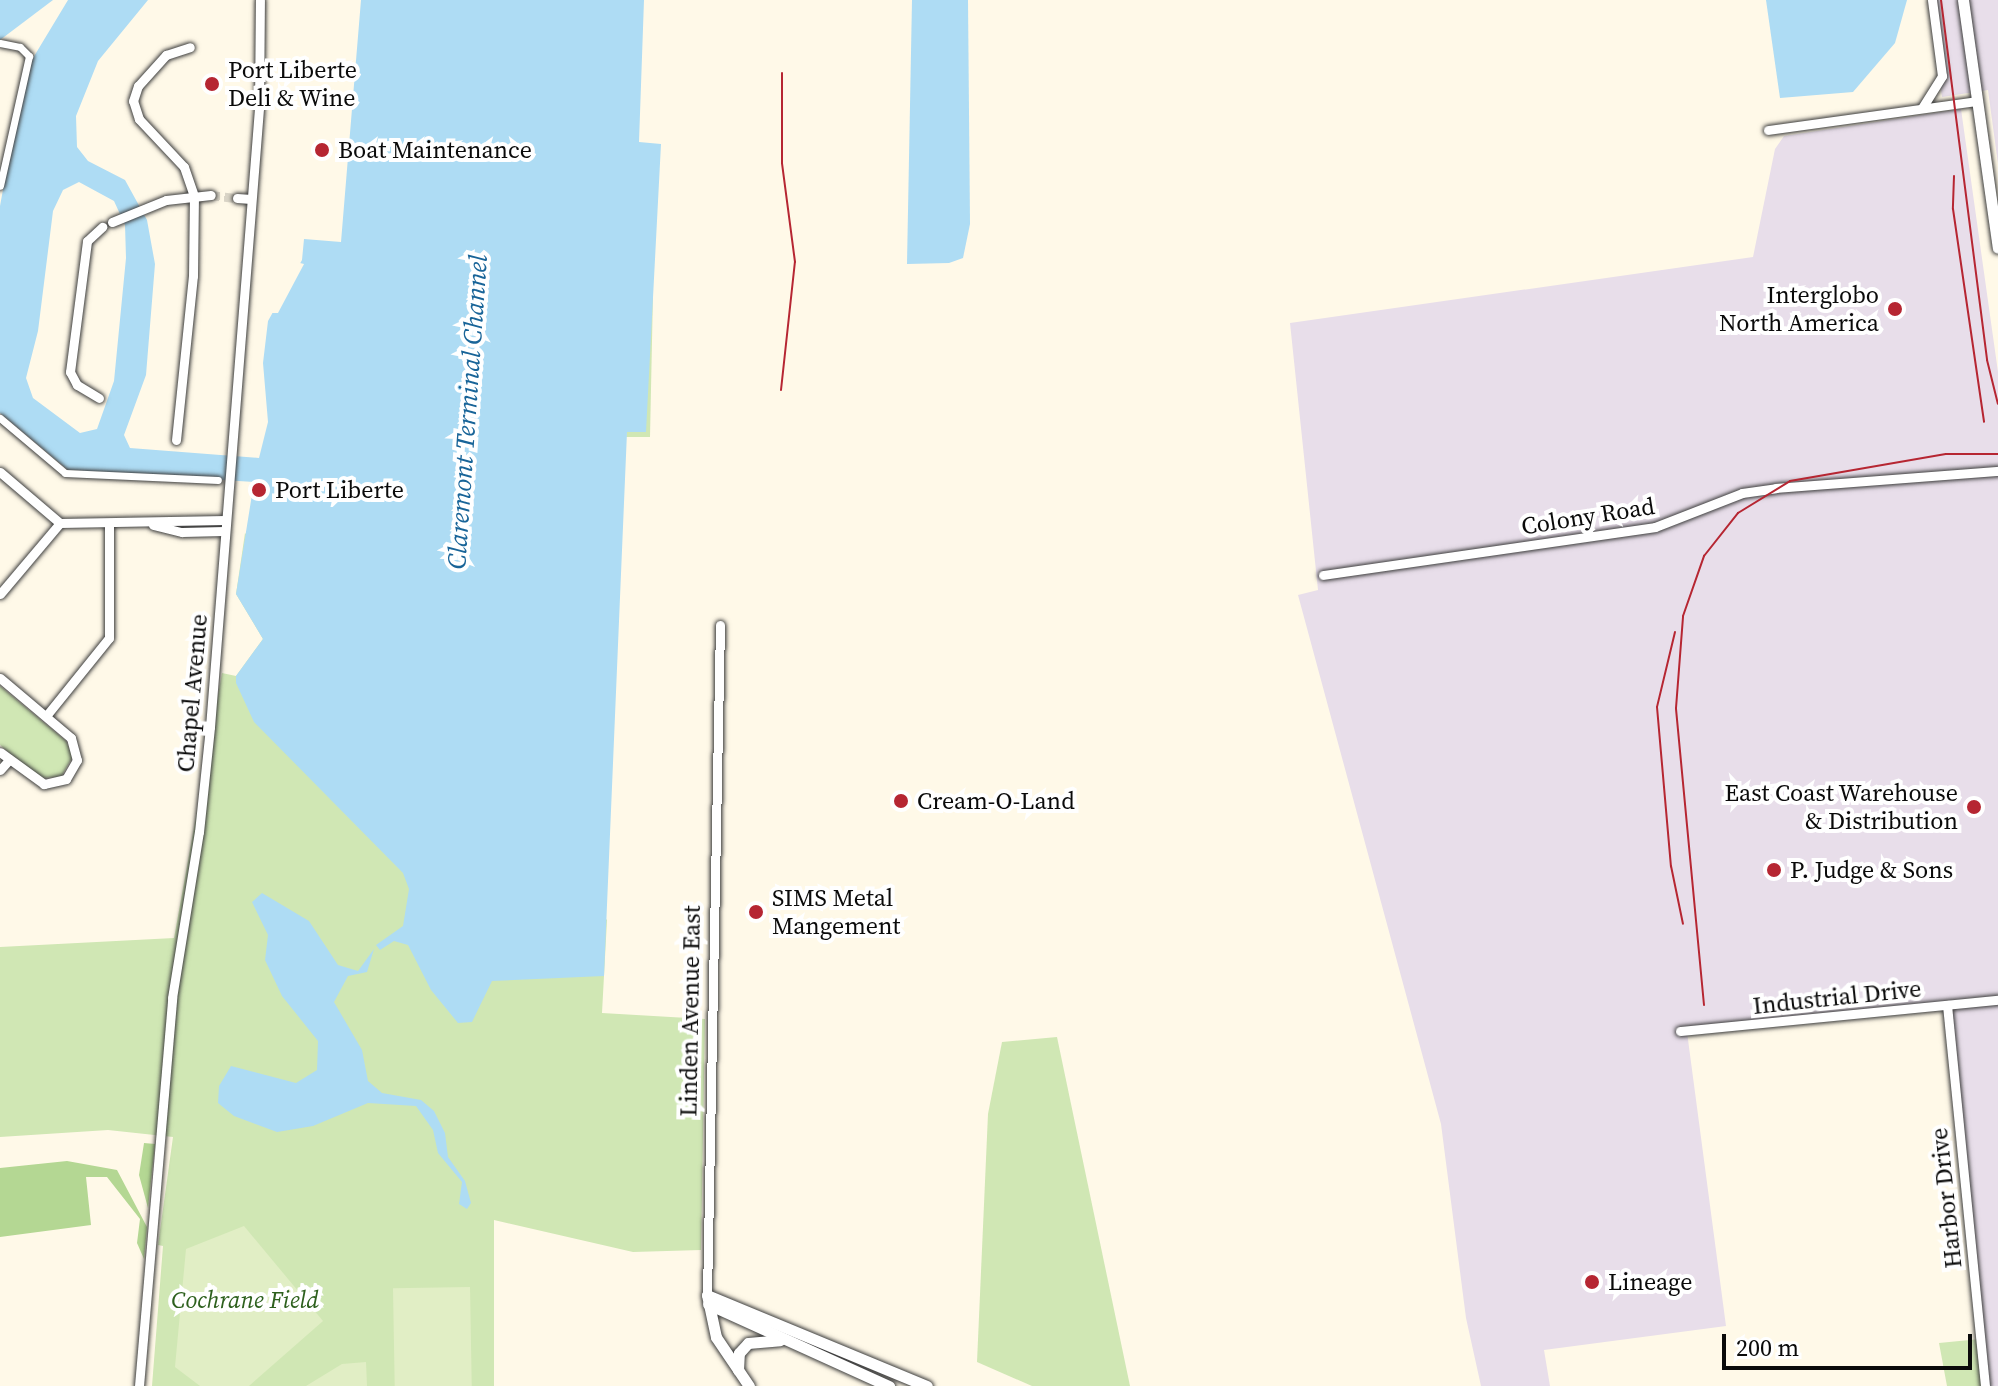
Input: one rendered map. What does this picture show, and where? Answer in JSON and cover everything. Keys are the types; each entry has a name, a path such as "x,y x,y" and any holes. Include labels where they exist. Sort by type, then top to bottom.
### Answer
{"street":[{"name":"Chapel Avenue","path":"139,1386 172,998 204,795 225,520 223,481 230,453 251,199 260,0"},
{"path":"1922,108 1942,76 1932,0"},
{"path":"1963,0 1998,248"},
{"path":"0,43 20,47 29,56 0,186"},
{"path":"176,440 191,293 194,196 184,167 139,119 133,101 138,86 166,55 190,47"},
{"path":"1768,130 1977,101"},
{"path":"99,398 77,385 70,372 88,237 143,209 194,196 211,195"},
{"path":"237,198 251,199"},
{"path":"0,418 65,473 223,481"},
{"name":"Colony Road","path":"1323,575 1655,527 1765,490 1998,471"},
{"path":"0,472 60,523 225,520"},
{"path":"142,522 174,531 224,531"},
{"path":"0,594 60,523"},
{"path":"46,716 109,638 109,523"},
{"name":"Linden Avenue East","path":"720,625 707,1300 716,1337 749,1386"},
{"path":"0,678 75,745 77,760 71,774 57,784 40,784 0,752"},
{"path":"0,770 9,760"},
{"name":"Industrial Drive","path":"1680,1031 1998,1000"},
{"name":"Harbor Drive","path":"1947,1005 1985,1386"},
{"path":"707,1300 784,1340 889,1386"},
{"path":"707,1300 927,1386"},
{"path":"738,1370 739,1353 748,1343 784,1340"}],"shaded area":[{"path":"1928,0 1998,0 1998,164 1988,90 1942,97"},
{"path":"1961,109 1998,372 1998,1386 1984,1386 1943,1007 1687,1032 1726,1326 1544,1350 1550,1386 1481,1386 1466,1318 1441,1124 1298,595 1318,590 1290,323 1753,257 1775,149 1784,136"}],"green space":[{"path":"653,293 650,437 626,437 627,431"},
{"name":"Cochrane Field","path":"245,533 607,920 602,1013 705,1019 701,1250 633,1252 494,1220 494,1386 152,1386 163,1246 158,1245 173,1137 108,1130 0,1137 0,947 174,938 222,673 236,676 263,639 236,594"},
{"path":"0,686 66,741 73,756 61,777 38,778 0,745"},
{"path":"1057,1037 1130,1386 1032,1386 977,1362 988,1114 1002,1042"},
{"path":"144,1143 155,1144 148,1208 139,1175"},
{"path":"67,1161 117,1170 147,1227 144,1259 137,1243 140,1219 107,1177 86,1177 91,1225 0,1237 0,1168"},
{"name":"Cochrane Field","path":"244,1226 323,1321 249,1386 200,1386 175,1367 186,1249"},
{"path":"470,1287 472,1386 395,1386 393,1288"},
{"path":"1980,1339 1984,1386 1947,1386 1939,1343"},
{"path":"366,1362 367,1386 306,1386 342,1364"}],"water":[{"path":"0,0 53,0 0,40"},
{"name":"Claremont Terminal Channel","path":"68,0 148,0 98,61 76,116 77,147 88,161 125,180 147,220 155,264 146,375 124,435 130,448 259,458 268,422 263,363 268,321 302,260 304,239 341,242 361,0 644,0 639,142 661,144 646,432 627,432 604,976 492,981 472,1022 458,1023 431,990 408,945 394,941 380,950 376,945 403,926 409,889 403,873 254,722 236,683 236,676 263,639 236,594 254,482 68,470 0,413 0,206 17,113 33,58","holes":["79,182 114,201 125,225 126,258 114,381 97,429 80,433 33,398 26,378 38,331 53,211 63,190"]},
{"path":"912,0 968,0 970,224 963,258 949,263 907,264"},
{"path":"1766,0 1907,0 1895,43 1853,92 1780,98"},
{"path":"262,893 309,921 338,965 358,971 374,949 367,972 348,976 334,1002 362,1050 368,1081 382,1093 421,1100 434,1111 445,1133 448,1157 465,1181 471,1203 467,1209 459,1204 462,1182 438,1153 433,1130 416,1106 368,1103 313,1126 277,1132 234,1116 218,1103 219,1086 231,1066 296,1083 317,1070 318,1041 282,996 265,960 268,935 252,902"}],"pier":[{"path":"296,262 304,264 278,313 272,313 272,303"}],"tunnel":[{"path":"211,195 237,198"}],"railway":[{"path":"1941,0 1987,360 1998,404"},
{"path":"781,390 795,262 782,163 782,73"},
{"path":"1954,176 1953,209 1984,422"},
{"path":"1704,1005 1676,708 1683,616 1704,556 1738,513 1790,481 1946,454 1998,454"},
{"path":"1675,632 1657,707 1671,866 1683,924"}],"place":[{"name":"Port Liberte Deli & Wine","path":"212,84"},
{"name":"Boat Maintenance","path":"322,150"},
{"name":"Interglobo North America","path":"1895,309"},
{"name":"Port Liberte","path":"259,490"},
{"name":"Cream-O-Land","path":"901,801"},
{"name":"East Coast Warehouse & Distribution","path":"1974,807"},
{"name":"P. Judge & Sons","path":"1774,870"},
{"name":"SIMS Metal Mangement","path":"756,912"},
{"name":"Lineage","path":"1592,1282"}]}
